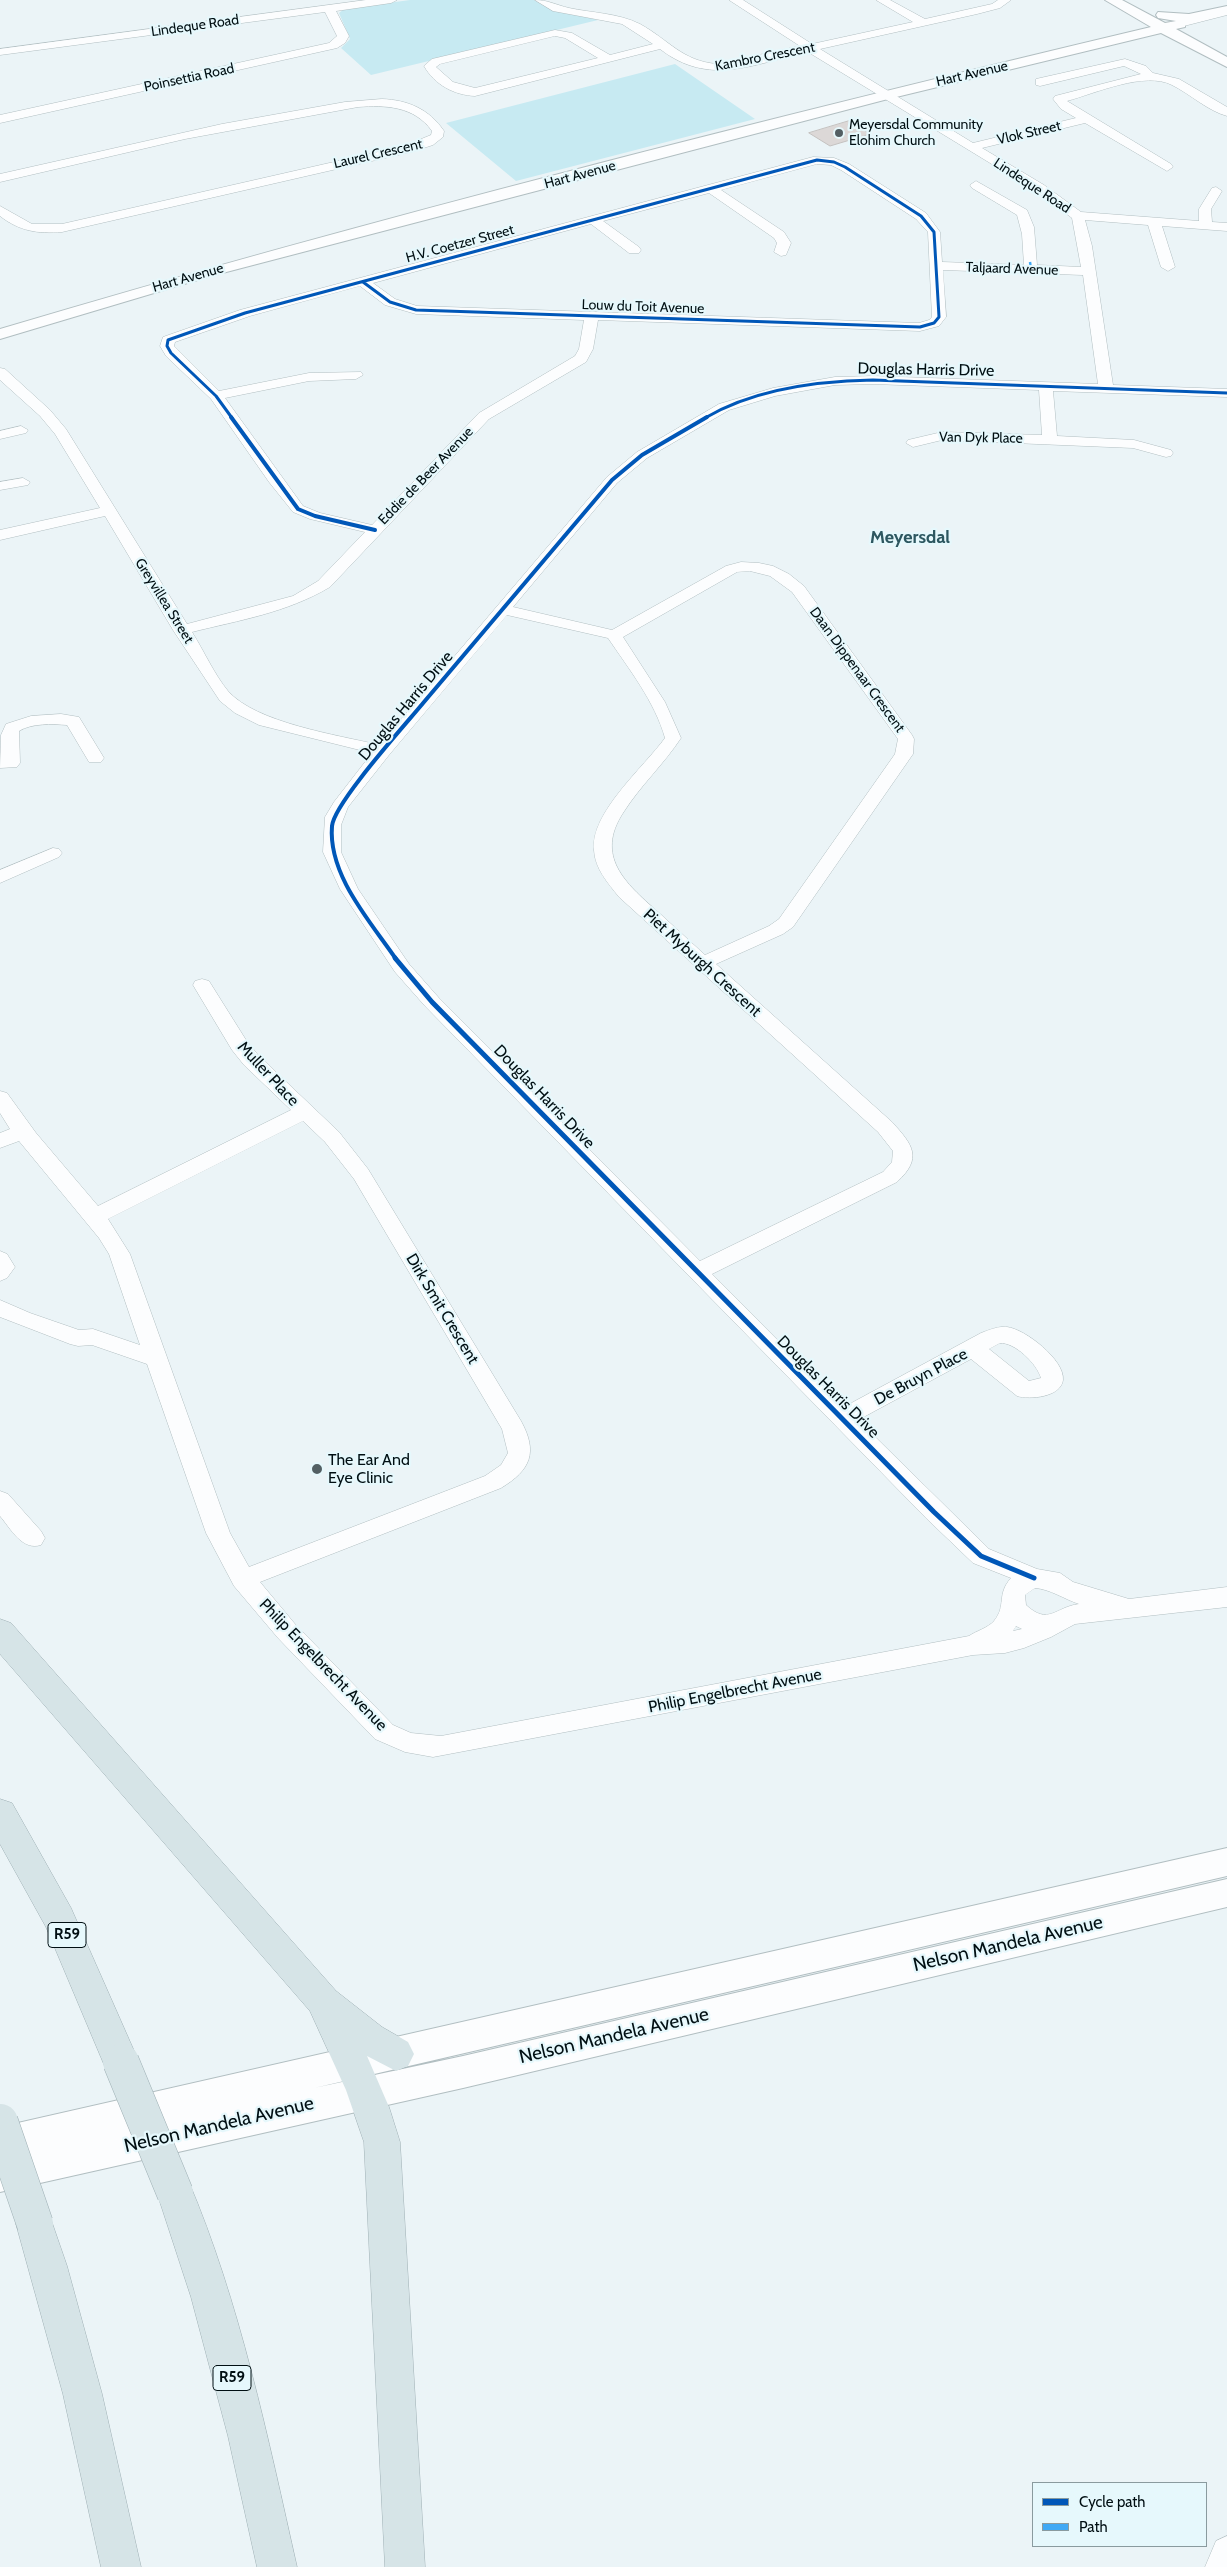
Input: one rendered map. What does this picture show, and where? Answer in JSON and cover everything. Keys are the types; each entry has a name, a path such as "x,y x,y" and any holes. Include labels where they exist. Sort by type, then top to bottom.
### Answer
{"highway":[{"path":"0,1632 324,2002 370,2039 396,2054"},
{"name":"R59","path":"0,1813 60,1919 175,2193 210,2297 246,2427 277,2567"},
{"path":"324,2002 376,2119 382,2142 405,2567"},
{"path":"0,2122 35,2224 81,2380 101,2464 121,2567"}],"street":[{"name":"Lindeque Road","path":"0,52 391,0"},
{"name":"Kambro Crescent","path":"541,0 551,6 624,21 690,65 717,68 812,48 1004,2"},
{"name":"Lindeque Road","path":"736,0 885,95 1040,188 1078,216 1082,228 1106,388"},
{"path":"882,0 923,22"},
{"path":"1112,0 1161,21 1227,11"},
{"path":"1134,0 1161,21 1227,63"},
{"name":"Poinsettia Road","path":"0,119 333,46 343,36 329,8"},
{"path":"1180,24 1227,11"},
{"name":"Hart Avenue","path":"0,334 205,273 1161,21 1180,24"},
{"path":"1180,24 1227,50"},
{"path":"609,58 568,36 555,33 436,61 430,66 434,73 457,90 475,92 662,45"},
{"path":"1040,82 1125,62 1142,68 1149,75"},
{"path":"1167,167 1065,106 1060,99 1071,94 1149,75 1168,78 1227,112"},
{"name":"Laurel Crescent","path":"0,178 264,120 370,103 394,103 412,109 429,120 438,134 429,142 407,149 70,226 43,230 20,225 0,210"},
{"name":"Vlok Street","path":"970,146 1087,119"},
{"name":"H.V. Coetzer Street","path":"375,530 315,516 298,508 274,479 216,396 171,353 166,344 170,338 245,313 805,162 825,160 834,162 920,216 934,232 939,317 931,325"},
{"path":"976,184 1022,213 1027,221 1031,246 1031,269"},
{"path":"710,188 779,235 784,243 781,252"},
{"path":"1206,225 1205,209 1216,191"},
{"path":"1078,216 1155,225 1227,227"},
{"path":"592,219 634,250"},
{"path":"1155,225 1168,267"},
{"name":"Taljaard Avenue","path":"937,266 1088,271"},
{"name":"Louw du Toit Avenue","path":"362,282 390,302 416,310 912,328 931,325"},
{"name":"Eddie de Beer Avenue","path":"181,630 283,605 309,594 330,579 484,416 581,359 586,349 592,316"},
{"name":"Greyvillea Street","path":"0,372 54,422 221,693 237,708 265,720 383,751"},
{"path":"216,396 309,377 356,375"},
{"name":"Douglas Harris Drive","path":"1227,392 846,380 773,392 724,407 642,455 618,474 383,751 340,806 332,825 332,852 349,889 402,968 432,1002 697,1272 981,1556 1026,1621 1044,1626 1060,1620 1128,1608 1185,1605 1227,1597"},
{"path":"1046,386 1050,440"},
{"path":"0,435 21,430"},
{"name":"Van Dyk Place","path":"913,443 942,436 1050,440 1134,444 1166,453"},
{"path":"0,486 23,482"},
{"path":"0,535 108,511"},
{"name":"Daan Dippenaar Crescent","path":"614,634 726,571 744,566 765,568 785,578 798,589 906,740 904,754 786,923 776,930 702,963"},
{"path":"503,609 614,634"},
{"name":"Piet Myburgh Crescent","path":"614,634 652,694 670,726 673,738 606,824 602,857 605,865 617,884 884,1127 899,1142 904,1154 902,1165 890,1177 697,1272"},
{"path":"6,763 10,732 14,725 22,722 59,719 73,721 95,758"},
{"path":"0,877 53,853"},
{"name":"Muller Place","path":"202,985 239,1045 304,1112"},
{"name":"Philip Engelbrecht Avenue","path":"0,1098 12,1126 96,1217 126,1268 218,1533 230,1561 277,1622 384,1732 402,1742 422,1747 441,1747 974,1645"},
{"path":"96,1217 304,1112"},
{"name":"Dirk Smit Crescent","path":"242,1579 493,1482 509,1473 520,1458 520,1442 513,1427 361,1174 332,1137 304,1112"},
{"path":"0,1141 12,1126"},
{"path":"0,1259 4,1267 0,1273"},
{"path":"0,1308 22,1319 78,1338 85,1348 160,1368"},
{"name":"De Bruyn Place","path":"841,1418 974,1349"},
{"path":"0,1500 33,1538"},
{"name":"Douglas Harris Drive","path":"981,1556 1007,1565 1034,1578 1052,1580 1066,1590 1128,1608"},
{"path":"974,1645 1001,1630 1021,1583 1034,1578"},
{"path":"974,1645 1017,1642 1033,1636 1060,1620 1072,1602 1066,1590"},
{"name":"Nelson Mandela Avenue","path":"0,2176 358,2078 396,2054 1227,1862"},
{"name":"Nelson Mandela Avenue","path":"0,2144 358,2078 463,2072 1227,1893"},
{"path":"1221,2567 1227,2552"}],"shaded area":[{"path":"410,0 534,0 544,6 598,20 371,75 341,48 350,39 339,13 344,9"},
{"path":"675,64 755,119 516,181 446,123"}],"building":[{"name":"Meyersdal Community Elohim Church","path":"849,121 870,134 830,146 809,133"}],"marked path":[{"path":"1030,262 1031,269"}],"cycle path":[{"path":"363,282 390,302 416,310 920,327 934,323 939,317 934,232 921,216 845,167 834,162 817,160 245,313 168,340 167,346 171,353 216,396 274,479 298,509 315,516 375,530"},
{"path":"1034,1578 1007,1565 981,1556 934,1512 432,1002 402,968 349,889 332,852 332,825 340,806 383,751 612,480 642,455 724,407 773,392 835,381 873,380 1227,393"}],"place":[{"name":"Meyersdal Community Elohim Church","path":"839,133"},
{"name":"The Ear And Eye Clinic","path":"317,1469"}],"district":[{"name":"Meyersdal","path":"910,538"}]}
